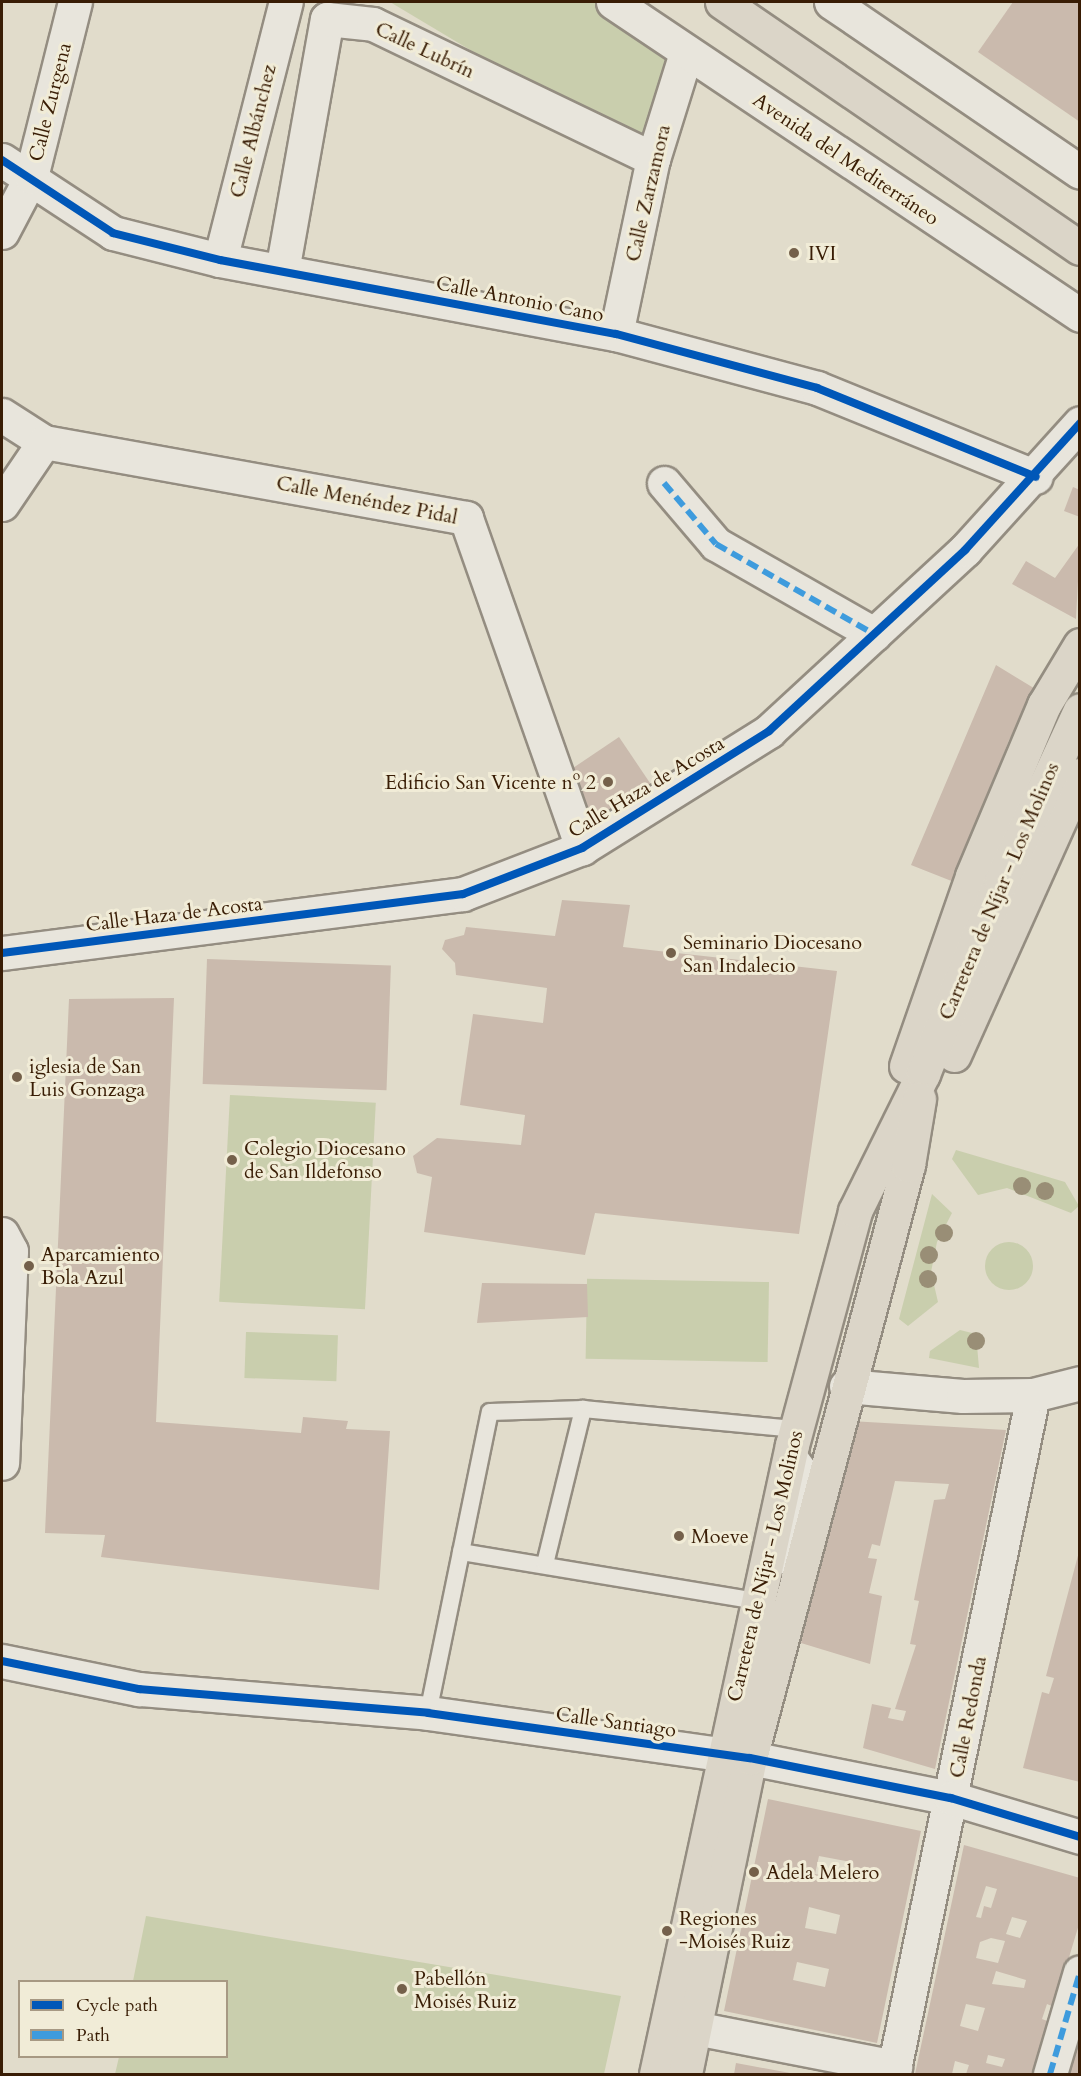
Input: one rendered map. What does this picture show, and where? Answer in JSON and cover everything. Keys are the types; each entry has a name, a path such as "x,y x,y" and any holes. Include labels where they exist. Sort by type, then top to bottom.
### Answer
{"main road":[{"path":"722,2 1080,248"},
{"path":"893,1160 922,1010 972,876 1044,705 1080,645"},
{"name":"Carretera de Níjar - Los Molinos","path":"685,2074 695,2028 757,1601 823,1316 893,1160 923,1074 1000,881 1080,710"},
{"path":"893,1160 1080,775"},
{"name":"Carretera de Níjar - Los Molinos","path":"656,2074 736,1756 768,1689 846,1386 893,1160"}],"street":[{"name":"Calle Zurgena","path":"2,232 31,177 75,2"},
{"name":"Calle Albánchez","path":"220,260 286,2"},
{"name":"Avenida del Mediterráneo","path":"613,2 1080,315"},
{"path":"831,2 1080,172"},
{"name":"Calle Lubrín","path":"282,272 327,19 373,24 653,159"},
{"name":"Calle Zarzamora","path":"616,334 653,159 686,53"},
{"name":"Calle Antonio Cano","path":"2,160 113,233 220,260 616,334 817,388 1036,477"},
{"name":"Calle Menéndez Pidal","path":"2,416 44,442 466,518 582,848"},
{"name":"Calle Haza de Acosta","path":"2,952 463,894 582,848 769,731 874,634 1036,477 1080,423"},
{"path":"2,504 44,442"},
{"name":"Calle Haza de Acosta","path":"1036,477 1080,451"},
{"path":"664,483 716,544 874,634"},
{"path":"2,1234 12,1251 2,1463"},
{"path":"846,1386 963,1396 1033,1395 1080,1383"},
{"name":"Calle Redonda","path":"894,2071 1033,1395"},
{"name":"Calle Santiago","path":"2,1661 139,1689 428,1713 736,1756 951,1798 1080,1838"},
{"path":"1050,2074 1080,1972"},
{"path":"695,2028 894,2071"}],"lane":[{"path":"545,1564 583,1409"},
{"path":"428,1713 490,1412 583,1409 749,1425 794,1437 807,1466 785,1566 768,1689"},
{"path":"461,1552 545,1564 757,1601"}],"green space":[{"path":"390,2 609,2 686,53 653,159"},
{"path":"230,1095 376,1103 365,1309 219,1302"},
{"path":"956,1150 1065,1182 1079,1206 1071,1213 1007,1188 978,1195 952,1159"},
{"path":"932,1194 952,1213 937,1242 931,1272 938,1302 908,1326 899,1319"},
{"path":"1004,1242 1014,1242 1029,1252 1033,1266 1029,1280 1023,1286 1014,1290 1004,1290 989,1280 985,1271 985,1261 995,1246"},
{"path":"587,1279 769,1282 768,1362 586,1359"},
{"path":"960,1330 976,1334 979,1368 929,1358 930,1351"},
{"path":"246,1332 338,1335 336,1381 244,1378"},
{"name":"Pabellón Moisés Ruiz","path":"146,1916 621,1996 604,2074 115,2074 119,2058 228,2058 228,1980 133,1980"}],"building":[{"path":"1013,2 1080,2 1080,122 978,52"},
{"path":"1073,487 1080,490 1080,517 1064,511"},
{"path":"1080,543 1076,619 1012,584 1026,561 1055,578"},
{"path":"996,665 1037,690 1009,740 954,882 911,865"},
{"name":"Edificio San Vicente nº 2","path":"619,737 655,791 599,829 563,775"},
{"name":"Seminario Diocesano San Indalecio","path":"562,900 630,905 623,947 837,971 799,1234 595,1213 585,1255 424,1232 432,1177 417,1173 413,1156 437,1138 521,1145 525,1115 460,1105 473,1014 543,1023 547,988 456,975 455,963 442,949 445,940 464,935 466,927 555,936"},
{"path":"207,959 391,965 387,1090 203,1084"},
{"path":"174,998 156,1422 301,1433 303,1417 348,1421 346,1429 390,1431 379,1590 101,1557 105,1535 45,1533 69,999"},
{"path":"482,1283 587,1284 588,1317 477,1323"},
{"path":"850,1421 1006,1430 935,1769 863,1748 872,1704 891,1708 888,1718 903,1721 906,1711 895,1709 916,1645 910,1644 919,1601 914,1600 934,1500 945,1499 949,1484 895,1481 880,1546 872,1544 868,1558 877,1559 869,1593 882,1596 870,1664 801,1643"},
{"path":"1080,1548 1080,1782 1023,1768 1042,1692 1049,1694 1054,1678 1046,1676"},
{"path":"768,1799 921,1831 877,2043 724,2011","holes":["819,1856 851,1862 847,1880 815,1874","809,1907 840,1915 836,1934 805,1928","797,1962 829,1969 825,1987 793,1980"]},
{"path":"964,1845 1080,1878 1080,1921 1054,2007 1047,2004 1042,2019 1050,2022 1035,2074 966,2074 969,2065 955,2061 952,2074 915,2074","holes":["986,1886 997,1889 991,1908 984,1906 981,1918 976,1917","1012,1917 1027,1921 1020,1938 1006,1934","991,1938 1005,1941 998,1963 976,1958 980,1942","996,1971 1026,1980 1024,1988 992,1984","966,2004 985,2008 978,2031 960,2026","988,2055 1005,2059 1002,2067 986,2063"]},
{"path":"1071,2045 1080,2047 1080,2074 1063,2074"},
{"path":"736,2063 790,2073 790,2074 734,2074"}],"marked path":[{"path":"664,483 716,544 874,634"},
{"path":"1050,2074 1080,1972"}],"cycle path":[{"path":"2,160 113,233 220,260 616,334 817,388 1036,477"},
{"path":"2,953 463,894 582,848 769,731 965,550 1080,423"},
{"path":"2,1661 139,1689 428,1713 750,1758 951,1798 1080,1837"}],"place":[{"name":"IVI","path":"794,253"},
{"name":"Edificio San Vicente nº 2","path":"608,782"},
{"name":"Seminario Diocesano San Indalecio","path":"671,953"},
{"name":"iglesia de San Luis Gonzaga","path":"17,1077"},
{"name":"Colegio Diocesano de San Ildefonso","path":"232,1160"},
{"name":"Aparcamiento Bola Azul","path":"29,1266"},
{"name":"Moeve","path":"679,1536"},
{"name":"Adela Melero","path":"754,1872"},
{"name":"Regiones -Moisés Ruiz","path":"667,1931"},
{"name":"Pabellón Moisés Ruiz","path":"402,1989"}]}
